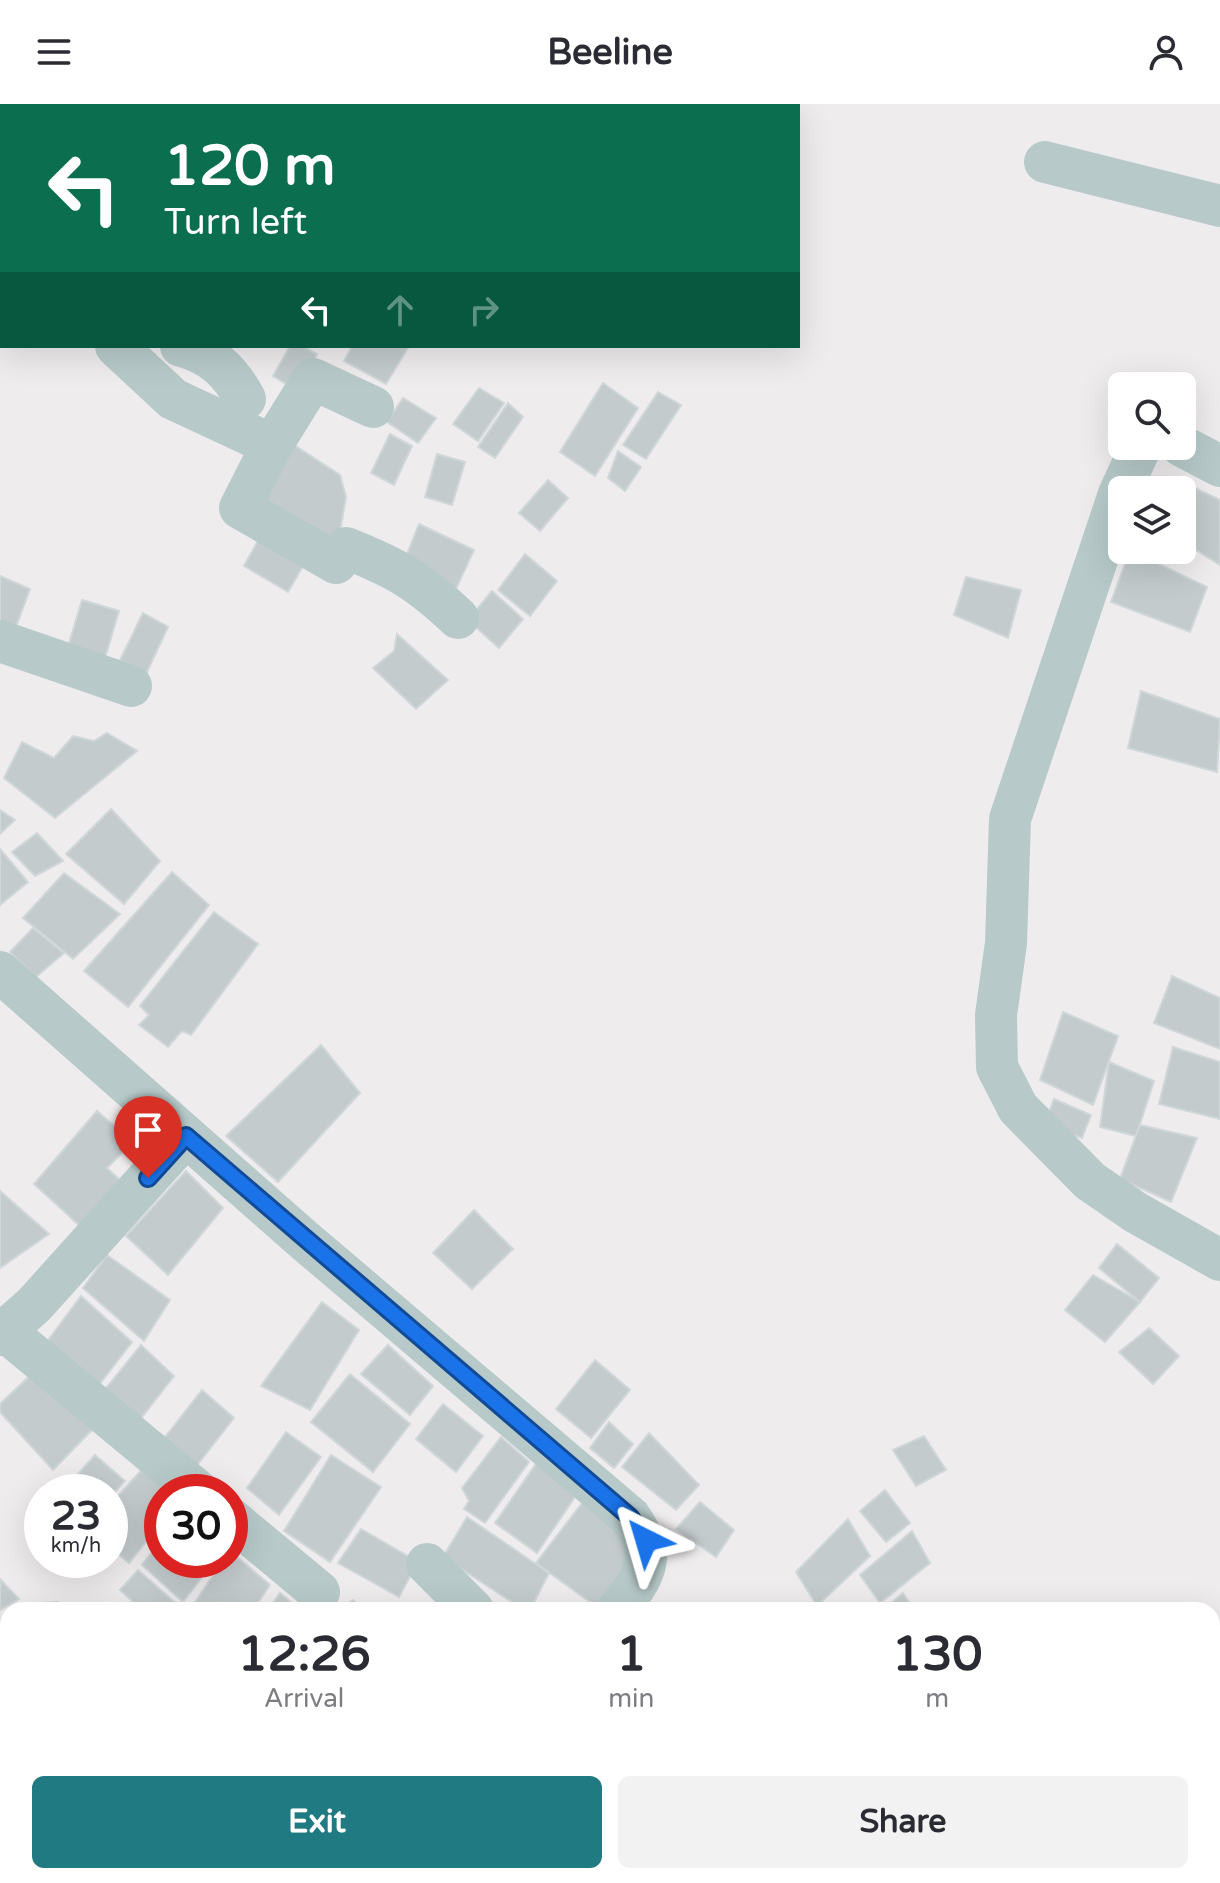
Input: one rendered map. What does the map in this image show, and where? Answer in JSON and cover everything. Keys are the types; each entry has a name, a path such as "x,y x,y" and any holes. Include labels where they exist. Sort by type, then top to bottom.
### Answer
{"street":[{"path":"1045,162 1220,206"},
{"path":"118,348 173,399 272,445"},
{"path":"186,348 214,360 231,373 245,399"},
{"path":"373,407 313,379 272,445 240,508 336,563 346,548 401,571 425,587 458,618"},
{"path":"1196,453 1220,466"},
{"path":"1131,460 1010,819 1006,943 996,1015 997,1067 1018,1108 1090,1181 1135,1212 1220,1260"},
{"path":"0,641 131,686"},
{"path":"0,972 630,1517 646,1540 646,1563 623,1602"},
{"path":"177,1474 3,1334 186,1136"},
{"path":"248,1533 319,1592"},
{"path":"427,1564 465,1602"}],"building":[{"path":"289,348 306,348 317,354 299,392 273,376"},
{"path":"351,348 408,348 386,384 344,361"},
{"path":"603,383 638,408 595,476 560,452"},
{"path":"479,388 504,403 478,441 453,424"},
{"path":"658,392 681,405 646,459 623,445"},
{"path":"403,398 436,418 418,443 387,422"},
{"path":"508,403 523,417 495,458 478,447"},
{"path":"390,434 412,446 394,485 371,473"},
{"path":"294,445 340,475 346,497 338,543 263,501"},
{"path":"618,451 641,467 625,491 608,478"},
{"path":"437,454 465,462 452,505 425,497"},
{"path":"548,480 568,498 540,531 519,513"},
{"path":"1196,488 1220,500 1220,565 1196,550"},
{"path":"419,524 474,550 456,589 404,562"},
{"path":"265,528 310,554 288,592 244,566"},
{"path":"525,554 557,581 530,616 498,590"},
{"path":"1125,564 1159,564 1207,587 1190,632 1111,602"},
{"path":"0,576 30,589 14,632 0,626"},
{"path":"966,577 1021,590 1008,638 954,615"},
{"path":"492,591 523,619 499,648 468,620"},
{"path":"82,600 119,611 102,668 65,657"},
{"path":"143,613 168,627 146,674 120,660"},
{"path":"397,634 448,680 416,709 373,668 394,651"},
{"path":"1141,691 1220,719 1217,772 1128,748"},
{"path":"107,733 137,751 55,818 4,778 22,742 54,758 73,736 94,741"},
{"path":"111,809 160,861 124,904 66,854"},
{"path":"0,810 15,820 0,834"},
{"path":"37,833 63,861 35,876 12,852"},
{"path":"0,849 28,882 0,905"},
{"path":"172,872 209,905 128,1007 84,971"},
{"path":"64,873 120,914 73,959 23,918"},
{"path":"214,912 258,944 191,1035 182,1031 168,1047 139,1025 149,1015 140,1006"},
{"path":"33,928 64,953 36,977 10,952"},
{"path":"1172,976 1220,998 1220,1049 1154,1023"},
{"path":"1063,1012 1118,1036 1093,1105 1040,1080"},
{"path":"321,1045 360,1093 278,1182 226,1136"},
{"path":"1173,1047 1220,1062 1220,1119 1159,1104"},
{"path":"1109,1062 1154,1081 1136,1136 1100,1127"},
{"path":"1054,1099 1091,1115 1082,1138 1044,1125"},
{"path":"97,1111 133,1142 107,1168 121,1181 80,1226 34,1184"},
{"path":"1140,1125 1197,1138 1171,1202 1120,1179"},
{"path":"186,1171 223,1208 168,1275 126,1236"},
{"path":"0,1191 49,1234 0,1268"},
{"path":"474,1210 513,1249 472,1289 433,1253"},
{"path":"1117,1244 1159,1278 1140,1302 1099,1268"},
{"path":"107,1255 170,1300 144,1341 83,1288"},
{"path":"1093,1275 1140,1302 1105,1342 1065,1310"},
{"path":"81,1296 132,1342 98,1386 46,1343"},
{"path":"322,1302 359,1330 310,1410 261,1386"},
{"path":"1149,1328 1179,1356 1153,1384 1119,1352"},
{"path":"141,1345 174,1376 138,1422 102,1393"},
{"path":"388,1345 433,1386 410,1415 361,1374"},
{"path":"595,1360 630,1390 591,1438 556,1409"},
{"path":"36,1370 93,1429 53,1470 0,1412 0,1404"},
{"path":"350,1374 410,1424 373,1472 311,1422"},
{"path":"202,1390 234,1418 194,1469 162,1441"},
{"path":"443,1404 483,1436 456,1472 416,1439"},
{"path":"609,1422 633,1444 614,1468 590,1448"},
{"path":"286,1432 321,1457 279,1515 248,1487"},
{"path":"649,1433 699,1485 676,1510 622,1467"},
{"path":"924,1436 946,1470 916,1486 893,1450"},
{"path":"501,1437 529,1462 485,1523 464,1509 469,1501 462,1488"},
{"path":"95,1455 117,1474 78,1474"},
{"path":"331,1455 381,1487 330,1562 284,1531"},
{"path":"538,1461 579,1491 537,1553 495,1523"},
{"path":"143,1468 151,1474 144,1474 144,1544 129,1563 128,1562 128,1485"},
{"path":"885,1490 910,1523 886,1542 860,1511"},
{"path":"586,1498 622,1537 631,1558 606,1602 590,1602 536,1563"},
{"path":"700,1502 734,1530 716,1557 676,1529"},
{"path":"467,1517 549,1573 534,1602 512,1602 443,1557"},
{"path":"848,1519 870,1556 821,1602 815,1602 796,1572"},
{"path":"361,1529 418,1562 399,1597 338,1563"},
{"path":"912,1531 930,1563 881,1602 860,1575"},
{"path":"248,1566 270,1585 258,1602 195,1602 211,1578 248,1578"},
{"path":"138,1570 174,1602 133,1602 120,1590"},
{"path":"156,1578 201,1578 183,1602"},
{"path":"0,1579 19,1599 0,1602"},
{"path":"280,1593 291,1602 274,1602"},
{"path":"903,1593 909,1602 892,1602"}],"route":[{"path":"148,1178 186,1136 630,1517 646,1540"}]}
